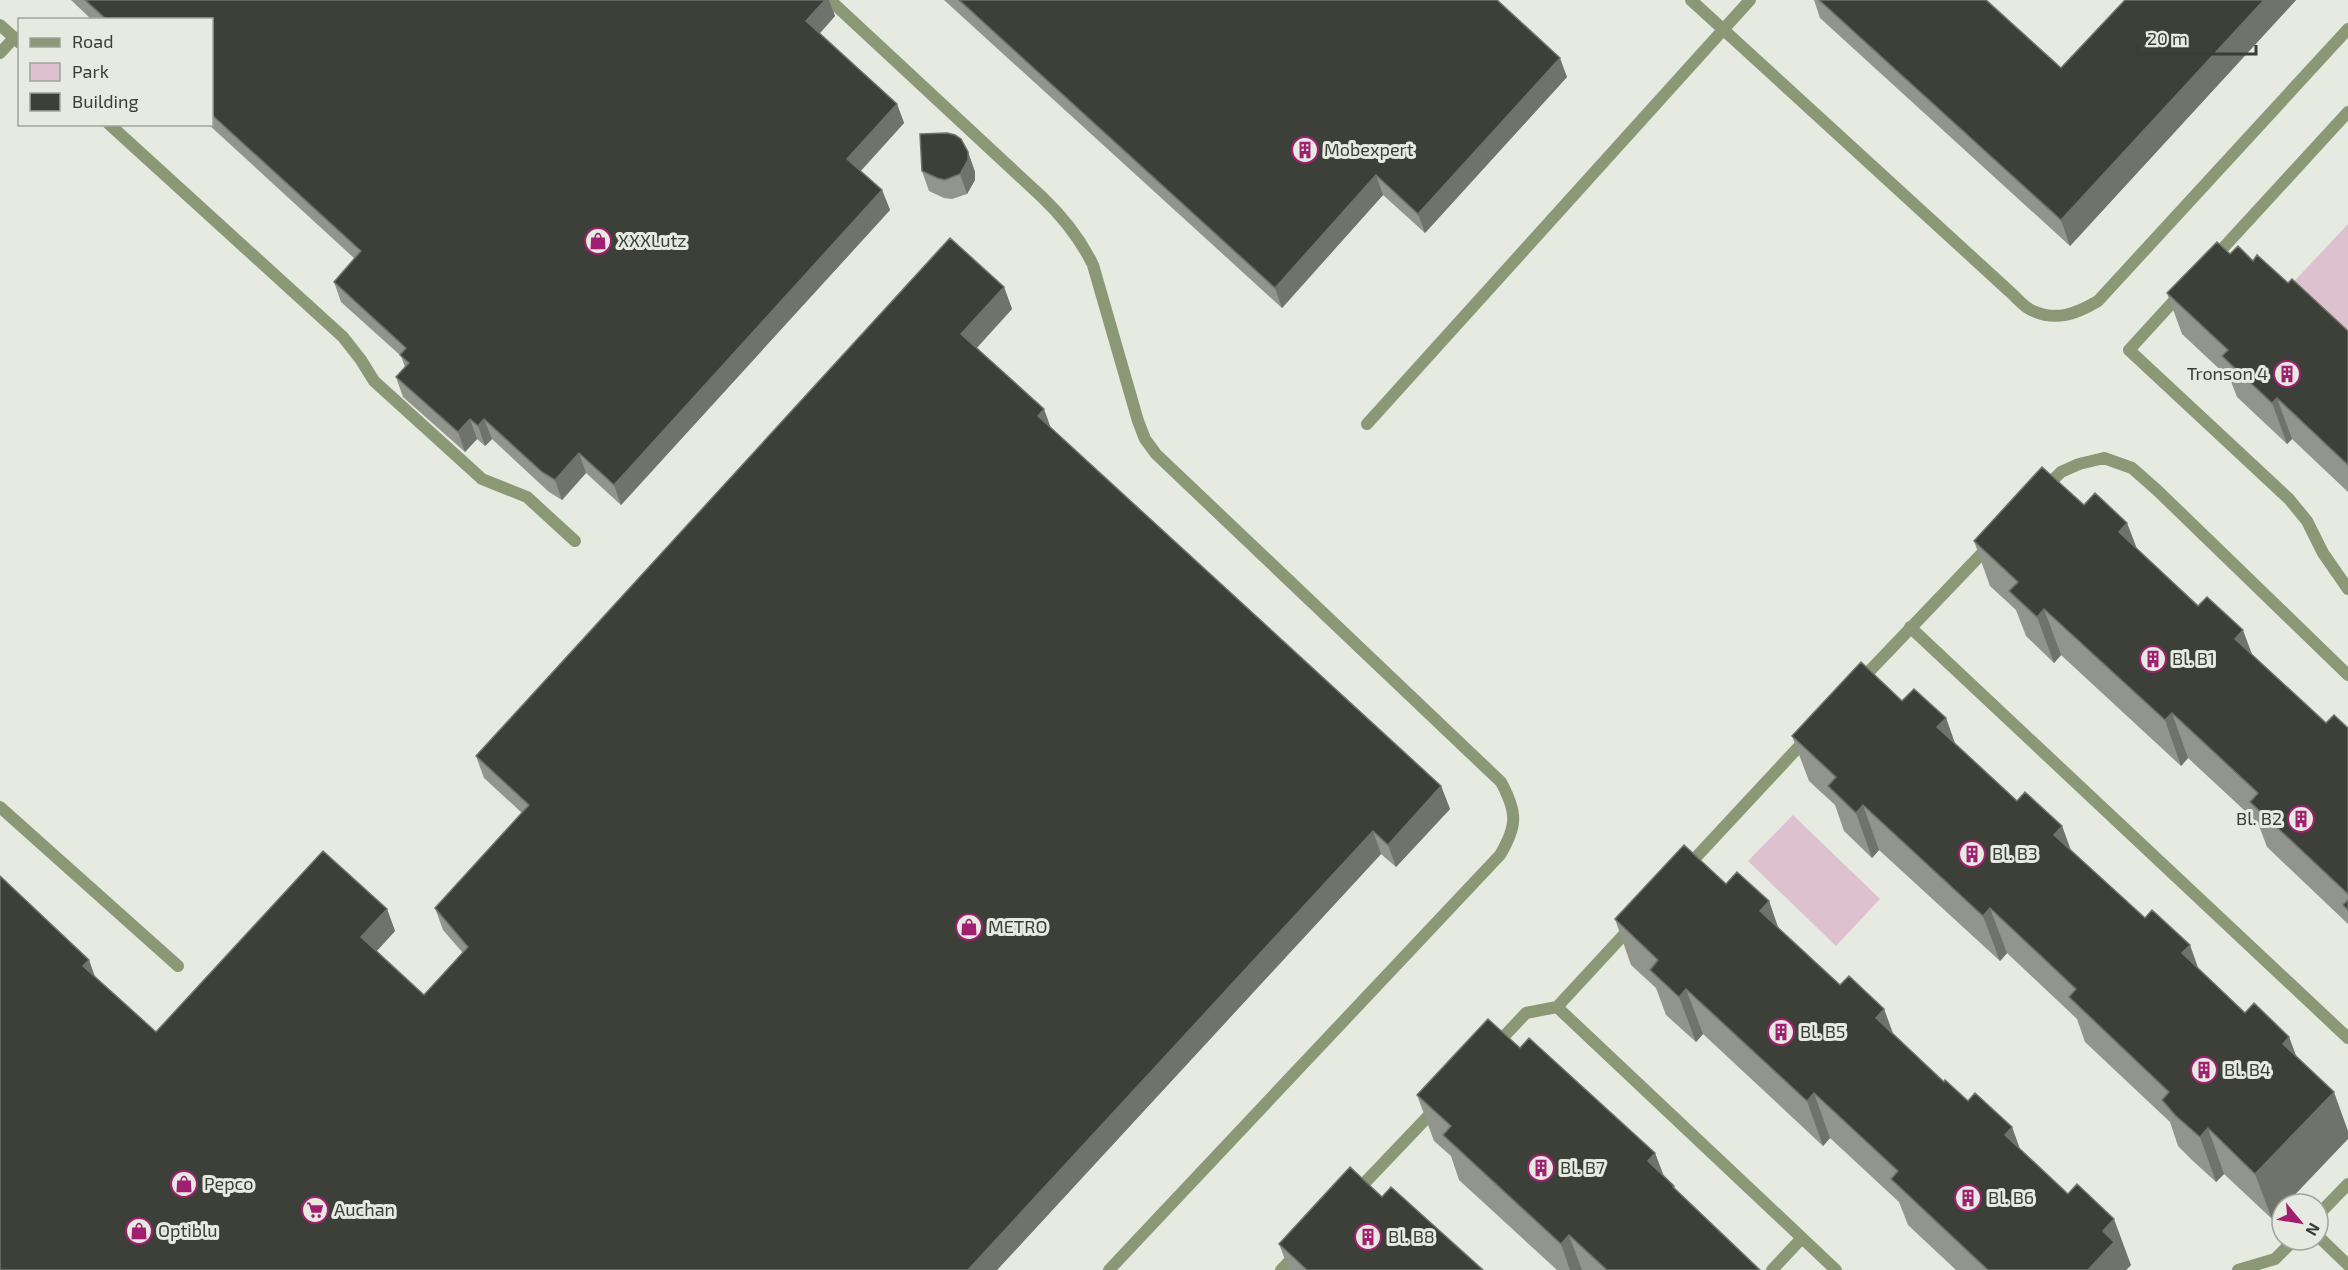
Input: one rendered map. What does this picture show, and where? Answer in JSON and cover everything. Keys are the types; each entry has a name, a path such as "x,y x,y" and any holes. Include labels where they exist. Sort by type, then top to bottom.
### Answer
{"street":[{"path":"830,0 1065,219 1083,243 1093,265 1138,422 1156,454 1501,782 1511,801 1514,818 1512,836 1500,855 1109,1270"},
{"path":"1691,0 2030,309 2053,316 2078,313 2098,301 2348,29"},
{"path":"1367,424 1750,0"},
{"path":"0,25 17,40 0,53"},
{"path":"2348,112 2129,350 2289,500 2307,520 2324,554 2348,589"},
{"path":"111,126 330,325 351,347 374,381 482,479 527,497 576,541"},
{"path":"2037,496 2061,472 2079,464 2104,458 2132,468 2348,675"},
{"path":"1853,688 1997,537"},
{"path":"1910,627 2348,1038"},
{"path":"1675,880 1812,732"},
{"path":"0,807 178,966"},
{"path":"1485,1056 1527,1013 1557,1007 1644,914"},
{"path":"1557,1007 1836,1270"},
{"path":"1346,1202 1444,1099"},
{"path":"2330,1203 2348,1184"},
{"path":"1772,1270 1802,1238"},
{"path":"1281,1270 1305,1245"},
{"path":"2330,1248 2348,1265"},
{"path":"2238,1270 2275,1258 2281,1252"}],"green space":[{"path":"2348,224 2348,348 2286,290"},
{"path":"1793,815 1880,899 1836,946 1748,861"}],"building":[{"name":"XXXLutz","path":"85,0 825,0 806,21 897,104 847,159 882,190 614,485 579,453 555,480 542,472 484,419 478,426 470,419 458,432 396,377 409,363 400,355 406,348 334,282 361,251 213,116 213,18 105,18"},
{"name":"Mobexpert","path":"959,0 1497,0 1560,58 1418,214 1376,175 1275,288"},
{"path":"1819,0 1986,0 2061,68 2125,0 2264,0 2061,220"},
{"path":"947,133 961,139 968,152 968,160 960,174 945,180 922,171 920,134"},
{"path":"950,238 1004,287 961,334 1044,409 1038,416 1441,786 1388,845 1373,831 968,1270 0,1270 0,876 89,960 83,966 156,1032 323,851 387,909 361,937 424,995 468,947 435,908 529,805 476,756"},
{"name":"Tronson 4","path":"2217,242 2230,254 2238,246 2253,261 2257,255 2288,283 2292,279 2348,331 2348,465 2277,398 2272,403 2222,356 2228,350 2167,293"},
{"path":"2042,467 2084,505 2095,493 2127,523 2119,532 2198,606 2207,597 2243,630 2235,639 2326,723 2334,715 2348,728 2348,894 2250,802 2258,793 2172,713 2165,720 2044,609 2037,617 2009,591 2018,582 1974,541"},
{"path":"1861,662 1902,701 1914,689 1946,718 1937,727 2017,801 2025,792 2062,826 2054,835 2145,918 2152,910 2190,945 2182,953 2245,1013 2254,1003 2289,1037 2283,1044 2334,1092 2255,1174 2208,1128 2200,1137 2176,1116 2162,1100 2169,1092 2069,997 2076,989 1990,908 1983,916 1863,805 1856,813 1828,786 1836,777 1792,736"},
{"path":"1684,845 1726,884 1737,872 1769,901 1760,911 1840,985 1849,976 1884,1009 1876,1018 1944,1082 1945,1080 1968,1101 1975,1093 2012,1127 2005,1135 2068,1194 2077,1184 2114,1219 2103,1231 2114,1242 2088,1270 1988,1270 1891,1179 1898,1171 1814,1093 1807,1101 1686,989 1679,997 1650,970 1658,960 1615,919"},
{"path":"2348,900 2348,910 2343,905"},
{"name":"Bl. B7","path":"1488,1019 1520,1048 1529,1038 1655,1153 1648,1161 1760,1270 1607,1270 1569,1235 1561,1244 1443,1135 1451,1126 1417,1095"},
{"path":"1350,1167 1382,1197 1391,1187 1483,1270 1307,1270 1279,1244"}],"place":[{"name":"Mobexpert","path":"1305,150"},
{"name":"XXXLutz","path":"598,241"},
{"name":"Tronson 4","path":"2287,374"},
{"name":"Bl. B1","path":"2153,659"},
{"name":"Bl. B2","path":"2301,819"},
{"name":"Bl. B3","path":"1972,854"},
{"name":"METRO","path":"969,927"},
{"name":"Bl. B5","path":"1781,1032"},
{"name":"Bl. B4","path":"2204,1070"},
{"name":"Bl. B7","path":"1541,1168"},
{"name":"Pepco","path":"184,1184"},
{"name":"Bl. B6","path":"1968,1198"},
{"name":"Auchan","path":"315,1210"},
{"name":"Optiblu","path":"139,1231"},
{"name":"Bl. B8","path":"1368,1237"}]}
